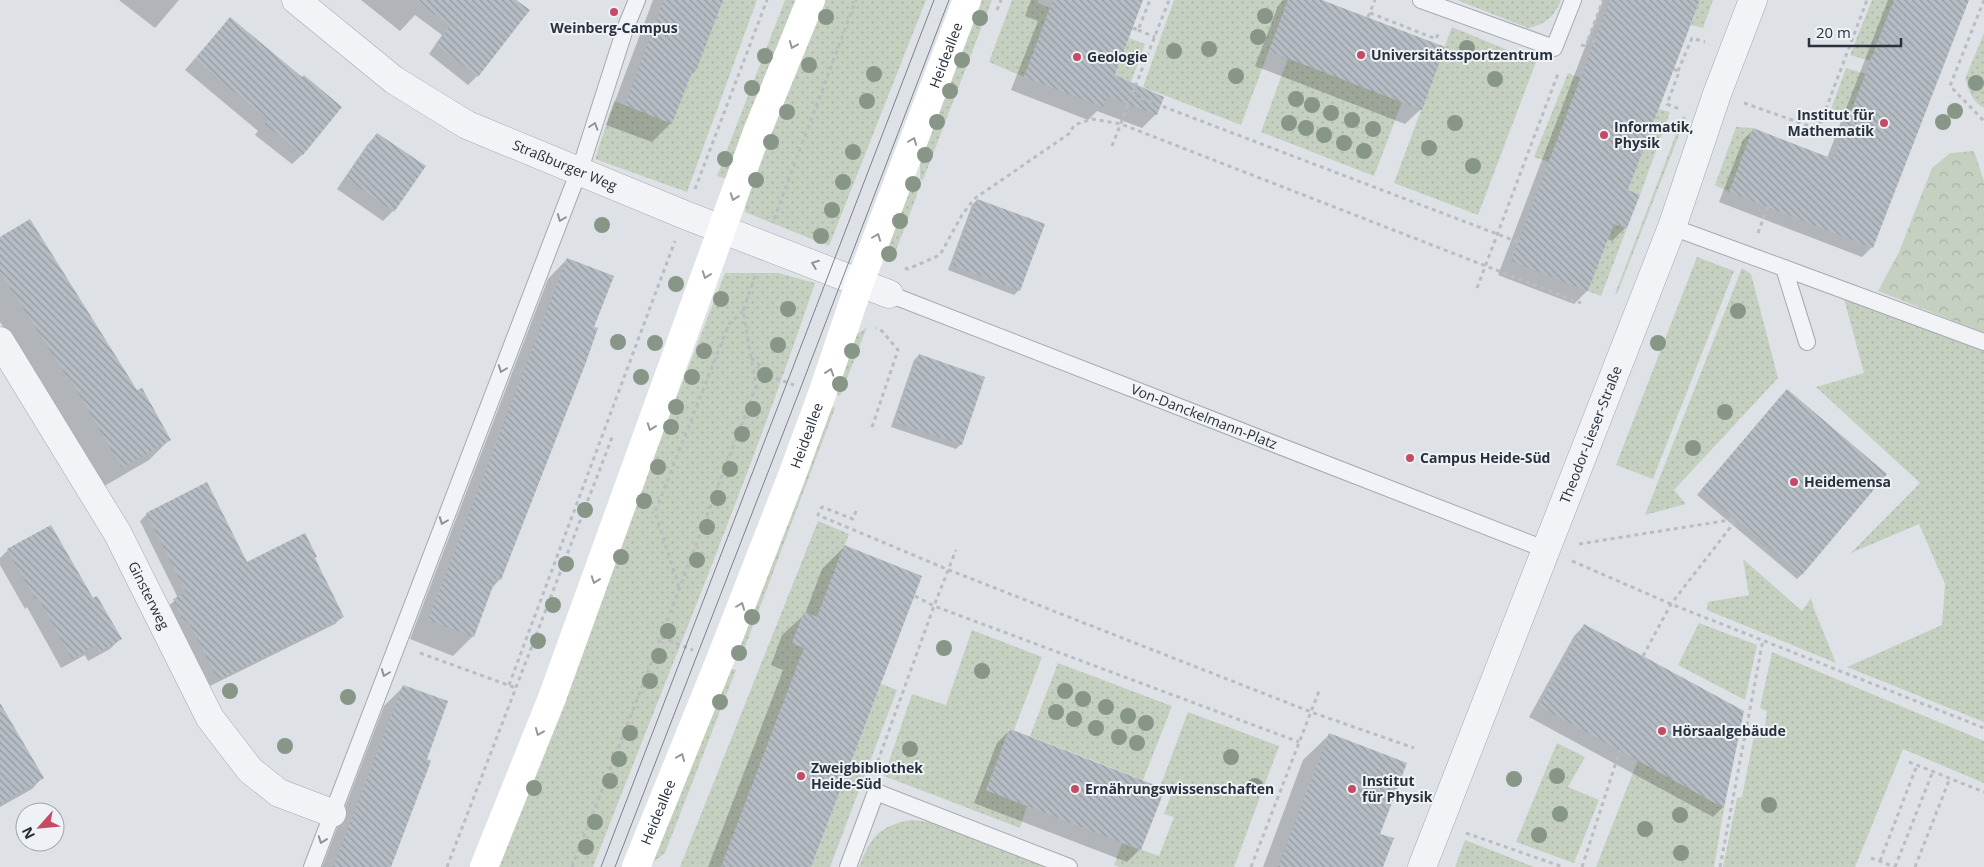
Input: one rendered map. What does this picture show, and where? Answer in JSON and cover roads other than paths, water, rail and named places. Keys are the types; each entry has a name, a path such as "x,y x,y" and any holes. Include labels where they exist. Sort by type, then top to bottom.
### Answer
{"main road":[{"path":"484,867 552,698 757,132 811,0"},
{"name":"Heideallee","path":"636,867 791,478 860,282 967,0"}],"street":[{"name":"Straßburger Weg","path":"296,0 394,80 466,125 685,216 860,282"},
{"name":"Theodor-Lieser-Straße","path":"1422,867 1672,227 1717,94 1753,0"},
{"name":"Von-Danckelmann-Platz","path":"860,282 889,294"},
{"name":"Ginsterweg","path":"0,341 118,534 210,718 250,770 279,793 332,813"}],"lane":[{"path":"312,867 578,172 625,29 637,0"},
{"path":"1421,0 1554,48 1573,0"},
{"path":"1672,227 1984,342"},
{"path":"1784,268 1807,342"},
{"name":"Von-Danckelmann-Platz","path":"889,294 1547,550"},
{"path":"848,867 876,792 1069,867"}],"tram line":[{"path":"601,867 934,0"},
{"path":"615,867 949,0"}],"place":[{"name":"Weinberg-Campus","path":"614,12"},
{"name":"Universitätssportzentrum","path":"1361,55"},
{"name":"Geologie","path":"1077,57"},
{"name":"Institut für Mathematik","path":"1884,123"},
{"name":"Informatik, Physik","path":"1604,135"},
{"name":"Campus Heide-Süd","path":"1410,458"},
{"name":"Heidemensa","path":"1794,482"},
{"name":"Hörsaalgebäude","path":"1662,731"},
{"name":"Zweigbibliothek Heide-Süd","path":"801,776"},
{"name":"Ernährungswissenschaften","path":"1075,789"},
{"name":"Institut für Physik","path":"1352,789"}]}
